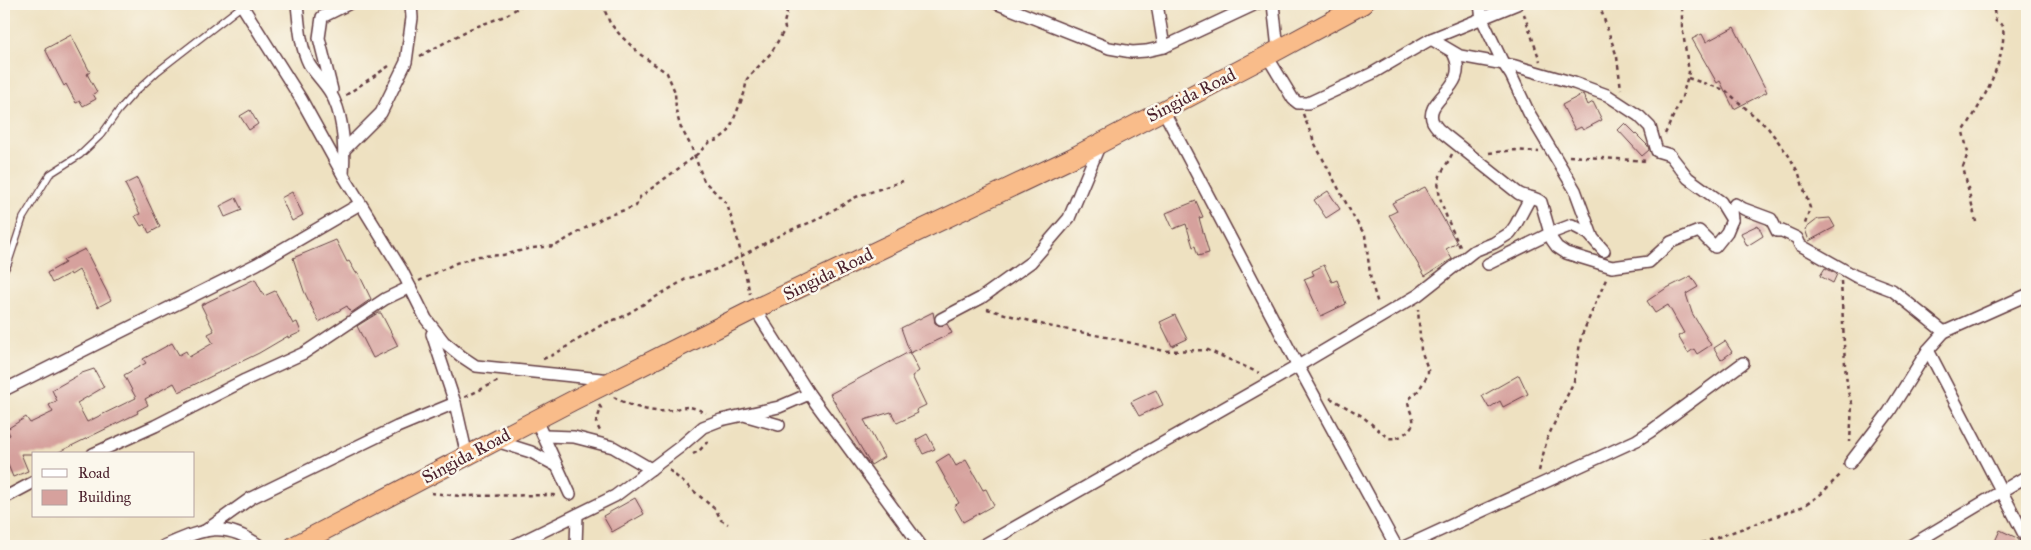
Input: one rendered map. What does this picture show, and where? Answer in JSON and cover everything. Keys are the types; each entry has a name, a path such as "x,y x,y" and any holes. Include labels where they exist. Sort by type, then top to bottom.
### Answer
{"highway":[{"name":"Singida Road","path":"303,544 496,441 540,428 604,385 755,309 1100,143 1363,4"}],"street":[{"path":"242,4 301,99 343,175 410,287 426,319 440,352 467,456"},
{"path":"297,4 300,32 309,63 330,92 338,112 345,149 343,175"},
{"path":"335,104 319,38 322,17 348,4"},
{"path":"345,149 381,113 406,62 412,18 411,4"},
{"path":"998,4 1109,48 1132,52 1164,47 1256,4"},
{"path":"1157,4 1164,47"},
{"path":"1273,4 1273,53 1289,93 1298,103 1317,100 1371,74 1431,38 1520,7"},
{"path":"1480,4 1482,19 1502,63 1511,75 1529,113 1575,190 1592,236 1604,252"},
{"path":"1431,38 1453,53 1502,63 1594,89 1622,104 1639,116 1650,127 1657,151 1670,155 1688,178 1721,202 1732,220"},
{"path":"1453,53 1458,64 1458,72 1449,89 1434,107 1432,113 1434,124 1518,193 1530,198 1537,198 1541,202 1557,247 1566,254 1612,267 1649,262 1671,242 1699,231 1715,247 1727,232 1732,220 1731,210 1735,204 1771,219 1777,231 1782,231 1797,238 1800,245 1855,276 1892,290 1944,332"},
{"path":"1163,110 1298,366 1396,546"},
{"path":"941,319 981,298 1031,262 1070,218 1100,143"},
{"path":"982,546 1274,380 1418,295 1466,258 1510,233 1530,198"},
{"path":"4,390 257,264 360,204"},
{"path":"1488,264 1551,233 1572,225 1592,236"},
{"path":"97,452 304,353 385,299 410,287"},
{"path":"1850,463 1889,412 1928,350 1944,332 2027,295"},
{"path":"755,309 809,394 921,546"},
{"path":"426,319 444,342 476,366 520,369 604,385"},
{"path":"1928,350 2027,540"},
{"path":"1406,546 1534,488 1644,435 1743,362"},
{"path":"513,546 615,496 660,467 703,427 721,420 746,416 778,407 809,394"},
{"path":"205,531 251,498 379,435 454,403"},
{"path":"746,416 779,425"},
{"path":"540,428 608,446 660,467"},
{"path":"540,428 570,494"},
{"path":"496,441 531,452 557,466"},
{"path":"1910,546 2027,476"},
{"path":"4,498 32,483"},
{"path":"576,546 577,514"},
{"path":"164,546 198,532 220,529 235,532 260,546"}],"lane":[{"path":"4,271 8,264 22,218 50,174 80,155 101,135 133,94 242,4"}],"path":[{"path":"335,104 357,87 392,65 406,62 470,29 505,16 524,4"},
{"path":"602,4 610,23 621,36 641,55 667,73 675,92 676,110 680,126 691,146 704,181 727,204 748,289 755,309"},
{"path":"410,287 424,278 456,263 479,256 504,255 532,248 555,246 604,217 636,206 640,197 694,157 710,142 718,140 729,131 744,94 747,80 771,54 785,30 789,4"},
{"path":"1599,4 1617,57 1622,104"},
{"path":"1657,151 1682,97 1688,78 1688,58 1682,26 1682,4"},
{"path":"1976,222 1963,167 1968,153 1963,132 1977,111 2001,54 2004,38 2003,26 1996,22 1994,11 1997,4"},
{"path":"1520,7 1544,74"},
{"path":"1688,78 1718,87 1734,96 1768,128 1790,156 1799,174 1810,208 1800,245"},
{"path":"1298,103 1315,144 1365,235 1371,281 1381,316"},
{"path":"1455,143 1438,182 1445,211 1466,258"},
{"path":"454,403 520,369 555,354 603,324 622,317 686,279 717,269 786,232 814,221 856,197 903,181"},
{"path":"1534,488 1547,439 1574,381 1581,338 1612,267"},
{"path":"1694,546 1804,506 1838,478 1850,463 1852,404 1848,392 1845,365 1841,267"},
{"path":"1310,388 1362,416 1388,438 1400,437 1413,426 1414,422 1408,400 1419,390 1428,374 1428,368 1421,350 1418,295"},
{"path":"970,304 1048,326 1164,351 1208,350 1274,380"},
{"path":"604,385 615,398 644,408 664,411 687,405 721,420"},
{"path":"604,385 601,408 596,423 608,446"},
{"path":"692,455 698,452 712,437"},
{"path":"660,467 673,465"},
{"path":"660,467 716,510 721,520 728,524"},
{"path":"402,490 461,496 570,494"}],"building":[{"path":"1734,27 1767,92 1734,109 1720,81 1717,83 1692,39 1702,34 1706,42"},
{"path":"71,35 90,72 87,74 97,92 93,94 96,99 83,106 80,101 76,103 66,84 64,86 45,49"},
{"path":"1583,94 1588,105 1593,102 1602,120 1583,130 1581,127 1575,130 1562,105"},
{"path":"250,110 258,124 249,130 240,116"},
{"path":"1625,123 1648,146 1649,150 1642,156 1618,130"},
{"path":"137,178 160,227 149,233 145,224 141,226 135,216 140,214 125,184"},
{"path":"1425,187 1457,243 1446,249 1452,259 1425,276 1389,215 1397,211 1392,203"},
{"path":"1328,191 1340,209 1326,218 1314,200"},
{"path":"292,192 303,215 292,221 281,198"},
{"path":"236,198 242,210 225,217 220,206"},
{"path":"1196,201 1203,217 1199,218 1209,253 1198,256 1195,246 1193,247 1186,224 1173,229 1166,213"},
{"path":"1830,218 1835,227 1809,241 1805,229 1818,219"},
{"path":"1758,225 1763,236 1747,246 1741,233"},
{"path":"336,240 347,262 349,261 356,273 358,272 371,299 351,313 347,306 319,322 304,291 293,258"},
{"path":"85,249 111,300 98,307 79,270 52,283 47,273 65,263 63,260"},
{"path":"1324,265 1332,282 1337,280 1346,304 1321,316 1304,279 1314,275 1312,271"},
{"path":"1825,268 1837,274 1833,283 1820,276"},
{"path":"1691,276 1698,287 1686,294 1692,313 1711,345 1697,354 1694,349 1688,353 1678,336 1684,333 1668,305 1655,313 1647,301 1665,289"},
{"path":"255,279 264,296 275,291 293,324 297,322 301,332 288,338 288,336 259,353 179,392 174,383 145,399 148,405 137,411 138,413 59,452 21,454 28,471 13,477 4,455 4,438 10,435 7,429 26,417 30,423 53,412 49,405 57,401 52,390 82,373 94,369 104,387 77,403 87,422 136,398 124,375 146,363 143,359 172,343 179,355 186,351 189,357 213,343 208,334 214,331 201,305"},
{"path":"933,312 935,323 940,326 947,324 952,333 910,353 901,328"},
{"path":"381,313 398,346 373,358 357,326"},
{"path":"1175,315 1187,339 1172,346 1160,322"},
{"path":"1725,341 1732,352 1721,360 1714,348"},
{"path":"909,352 919,371 912,376 926,405 916,410 918,413 897,423 891,412 864,420 884,457 871,465 830,394"},
{"path":"1519,375 1528,394 1503,407 1500,401 1489,408 1482,396"},
{"path":"1156,390 1163,405 1139,416 1131,402"},
{"path":"927,434 935,449 923,454 916,440"},
{"path":"949,454 956,466 966,460 983,490 986,489 994,505 963,522 954,506 959,503 936,462"},
{"path":"635,498 644,514 612,532 603,516"},
{"path":"2000,530 2017,538 2023,546 1993,546"}]}
